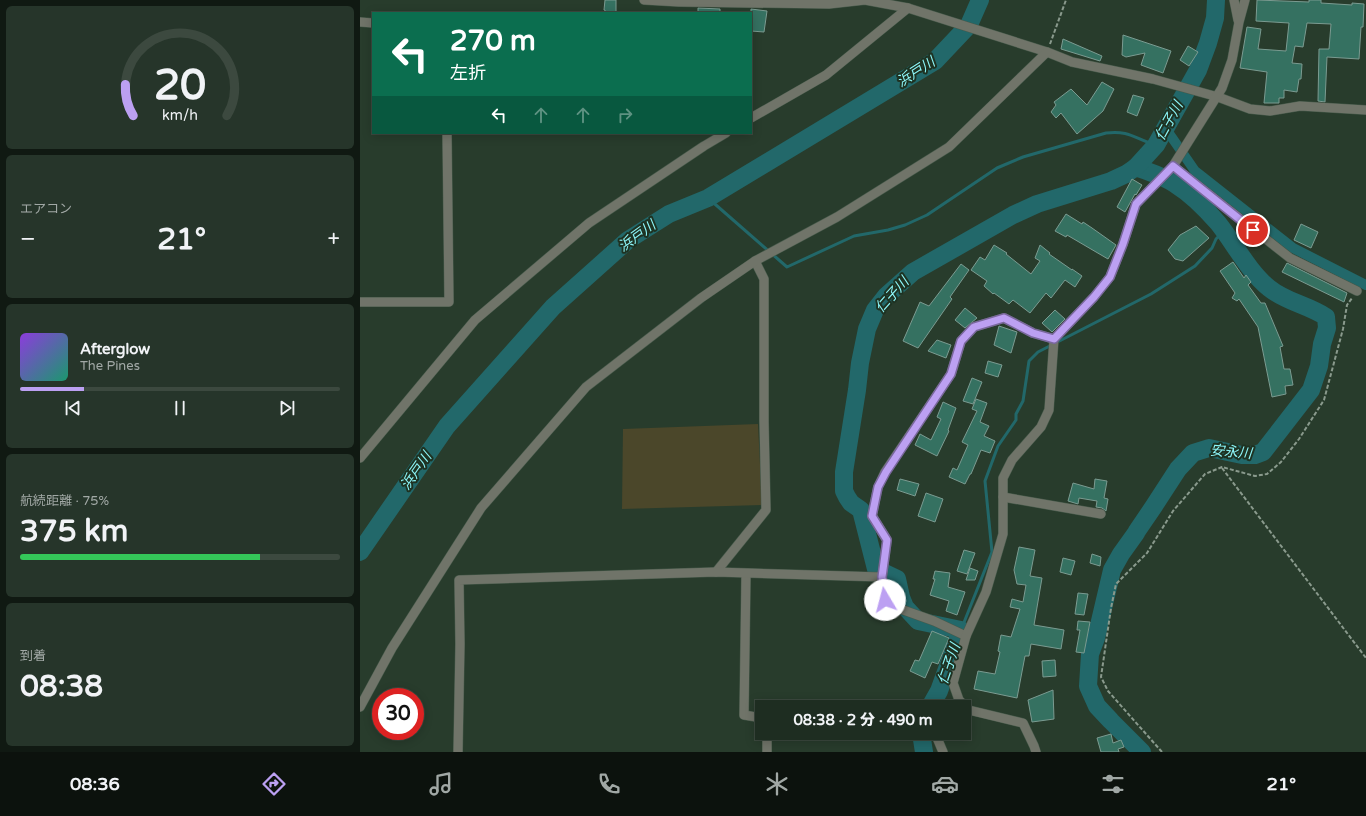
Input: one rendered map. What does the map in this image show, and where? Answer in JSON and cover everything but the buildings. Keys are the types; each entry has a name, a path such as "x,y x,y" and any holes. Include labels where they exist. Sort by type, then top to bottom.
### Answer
{"street":[{"path":"644,0 679,2 829,2 865,0 908,8 1047,52 1072,62 1153,80 1218,97 1250,108 1270,111 1300,106 1366,110"},
{"path":"1234,0 1238,22"},
{"path":"1036,752 1023,723 969,710 959,700 953,683 966,636 986,592 1003,534 1003,478 1012,460 1040,427 1049,410 1054,339 1094,297 1110,277 1136,204 1173,166 1218,97 1232,60 1238,22 1245,0"},
{"path":"752,117 826,75 908,8"},
{"path":"360,22 372,23"},
{"path":"360,707 392,648 481,508 586,387 701,298 755,260 837,216 950,147 1047,52"},
{"path":"360,302 449,302 447,134"},
{"path":"360,458 475,320 589,223 724,134"},
{"path":"1173,166 1290,258 1357,291"},
{"path":"716,572 766,510 764,421 764,279 755,260"},
{"path":"966,636 934,621 895,607 885,600 882,577 887,540 872,516 878,487 886,472 951,374 961,341 974,327 1004,318 1033,333 1054,339"},
{"path":"1003,497 1101,514"},
{"path":"458,752 460,644 459,580 716,572 882,577"},
{"path":"746,574 744,715 755,717"},
{"path":"767,740 767,752"},
{"path":"938,740 943,752"}],"path":[{"path":"1047,52 1066,0"},
{"path":"1162,752 1108,691 1101,677 1116,584 1147,552 1174,511 1206,474 1222,467 1255,476 1267,474 1281,462 1299,439 1324,400 1344,329 1347,305 1357,291"},
{"path":"1222,467 1366,658"}],"shaded area":[{"path":"758,424 762,505 622,509 623,429"}],"waterway":[{"name":"浜戸川","path":"360,552 447,426 553,307 628,240 669,214 708,198 935,61 969,25 980,0"},
{"name":"仁子川","path":"934,700 939,691 961,630 918,621 905,607 897,579 876,569 861,510 851,503 844,491 844,472 860,363 867,329 875,310 886,296 913,272 1013,215 1037,204 1111,181 1126,174 1136,167 1156,145 1198,70 1215,18 1216,0"},
{"path":"1166,129 1195,171 1293,248 1366,285"},
{"path":"708,198 787,267 854,236 888,230 905,225 927,215 997,168 1023,157 1114,132 1127,134 1156,145"},
{"name":"安永川","path":"1136,167 1170,181 1192,197 1218,223 1248,266 1269,288 1283,297 1312,309 1326,317 1327,328 1322,344 1319,366 1311,390 1263,452 1255,455 1242,455 1209,448 1193,453 1178,469 1121,554 1112,570 1096,638 1090,654 1088,686 1097,706 1142,752"},
{"path":"961,630 992,552 985,481 998,446 1016,420 1016,414 1023,401 1029,361 1038,352 1151,294 1195,266 1212,248 1216,239 1223,232"},
{"name":"仁子川","path":"922,740 924,752"}],"route":[{"path":"885,600 882,577 887,540 872,516 878,487 886,472 951,374 961,341 974,327 1004,318 1033,333 1054,339 1094,297 1110,277 1136,204 1173,166 1253,230"}]}
